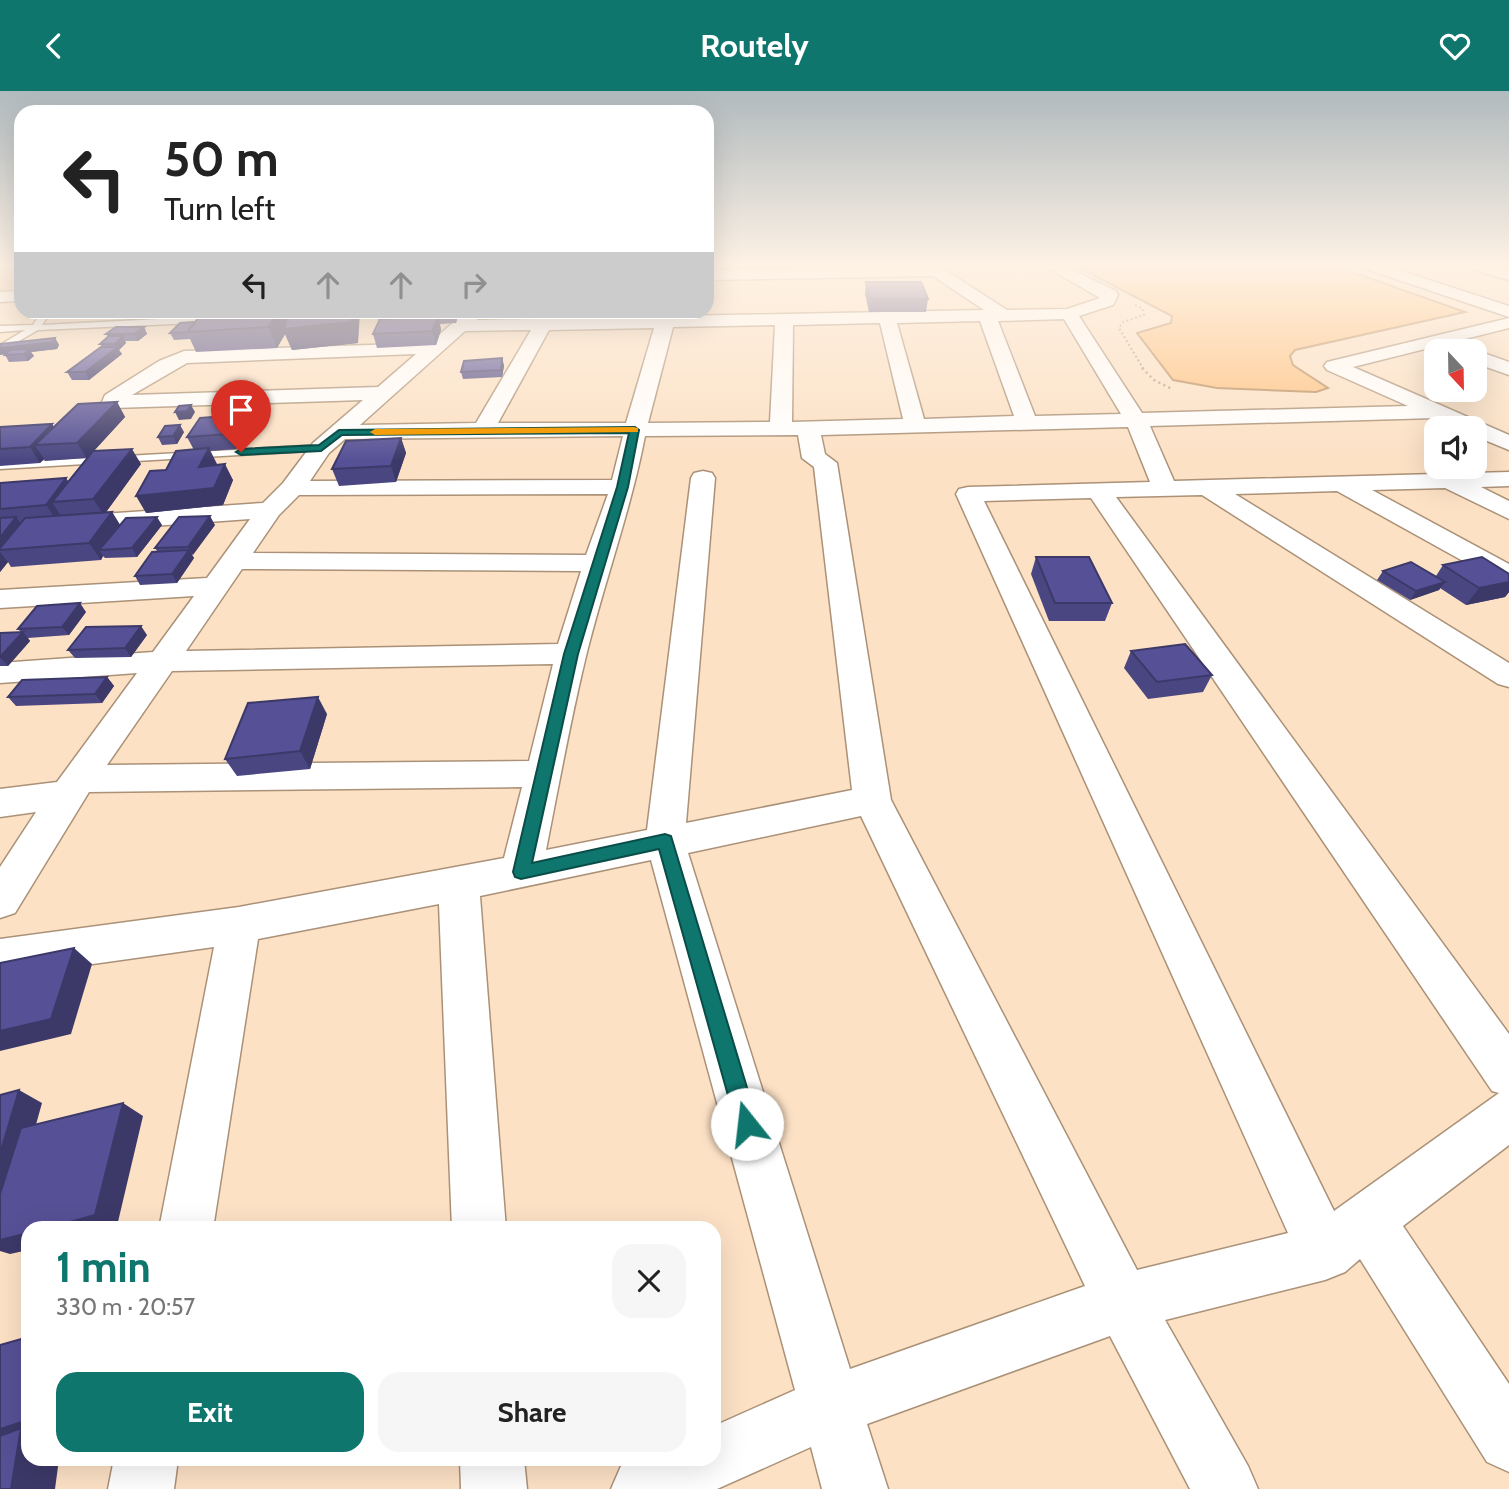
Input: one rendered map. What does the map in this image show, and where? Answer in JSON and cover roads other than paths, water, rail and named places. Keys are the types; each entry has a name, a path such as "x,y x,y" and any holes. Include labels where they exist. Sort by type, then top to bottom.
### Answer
{"street":[{"path":"0,901 73,787 270,510 292,488 330,440 456,331"},
{"path":"483,431 539,331"},
{"path":"521,872 571,654 597,563 623,487 635,430 662,331"},
{"path":"785,331 794,428 814,458 825,463 872,800 1123,1302 1225,1489"},
{"path":"891,331 915,425"},
{"path":"1000,331 1027,423"},
{"path":"1080,331 1136,420 1166,491"},
{"path":"1448,339 1478,331"},
{"path":"1424,345 1335,366 1509,443"},
{"path":"386,393 113,403 112,399 166,365 184,357 438,348"},
{"path":"1488,361 1509,369"},
{"path":"330,440 483,431 794,428 1437,412"},
{"path":"703,478 665,841 855,1489"},
{"path":"1509,479 1100,493 968,494 1346,1236 1509,1440"},
{"path":"1451,481 1509,511"},
{"path":"1343,485 1509,575"},
{"path":"292,488 623,487"},
{"path":"1210,489 1509,677"},
{"path":"1100,493 1509,1074"},
{"path":"0,529 270,510"},
{"path":"233,561 597,563"},
{"path":"0,599 214,586"},
{"path":"0,673 161,661 571,654"},
{"path":"0,803 73,787 543,774"},
{"path":"0,958 239,925 521,872 872,800"},
{"path":"459,884 479,1221"},
{"path":"187,1221 239,925"},
{"path":"721,1455 829,1407 1123,1302 1346,1236 1509,1114"},
{"path":"141,1489 145,1466"},
{"path":"492,1466 494,1489"},
{"path":"643,1489 696,1466"}],"lane":[{"path":"0,349 30,331"},
{"path":"0,466 330,440"}]}
